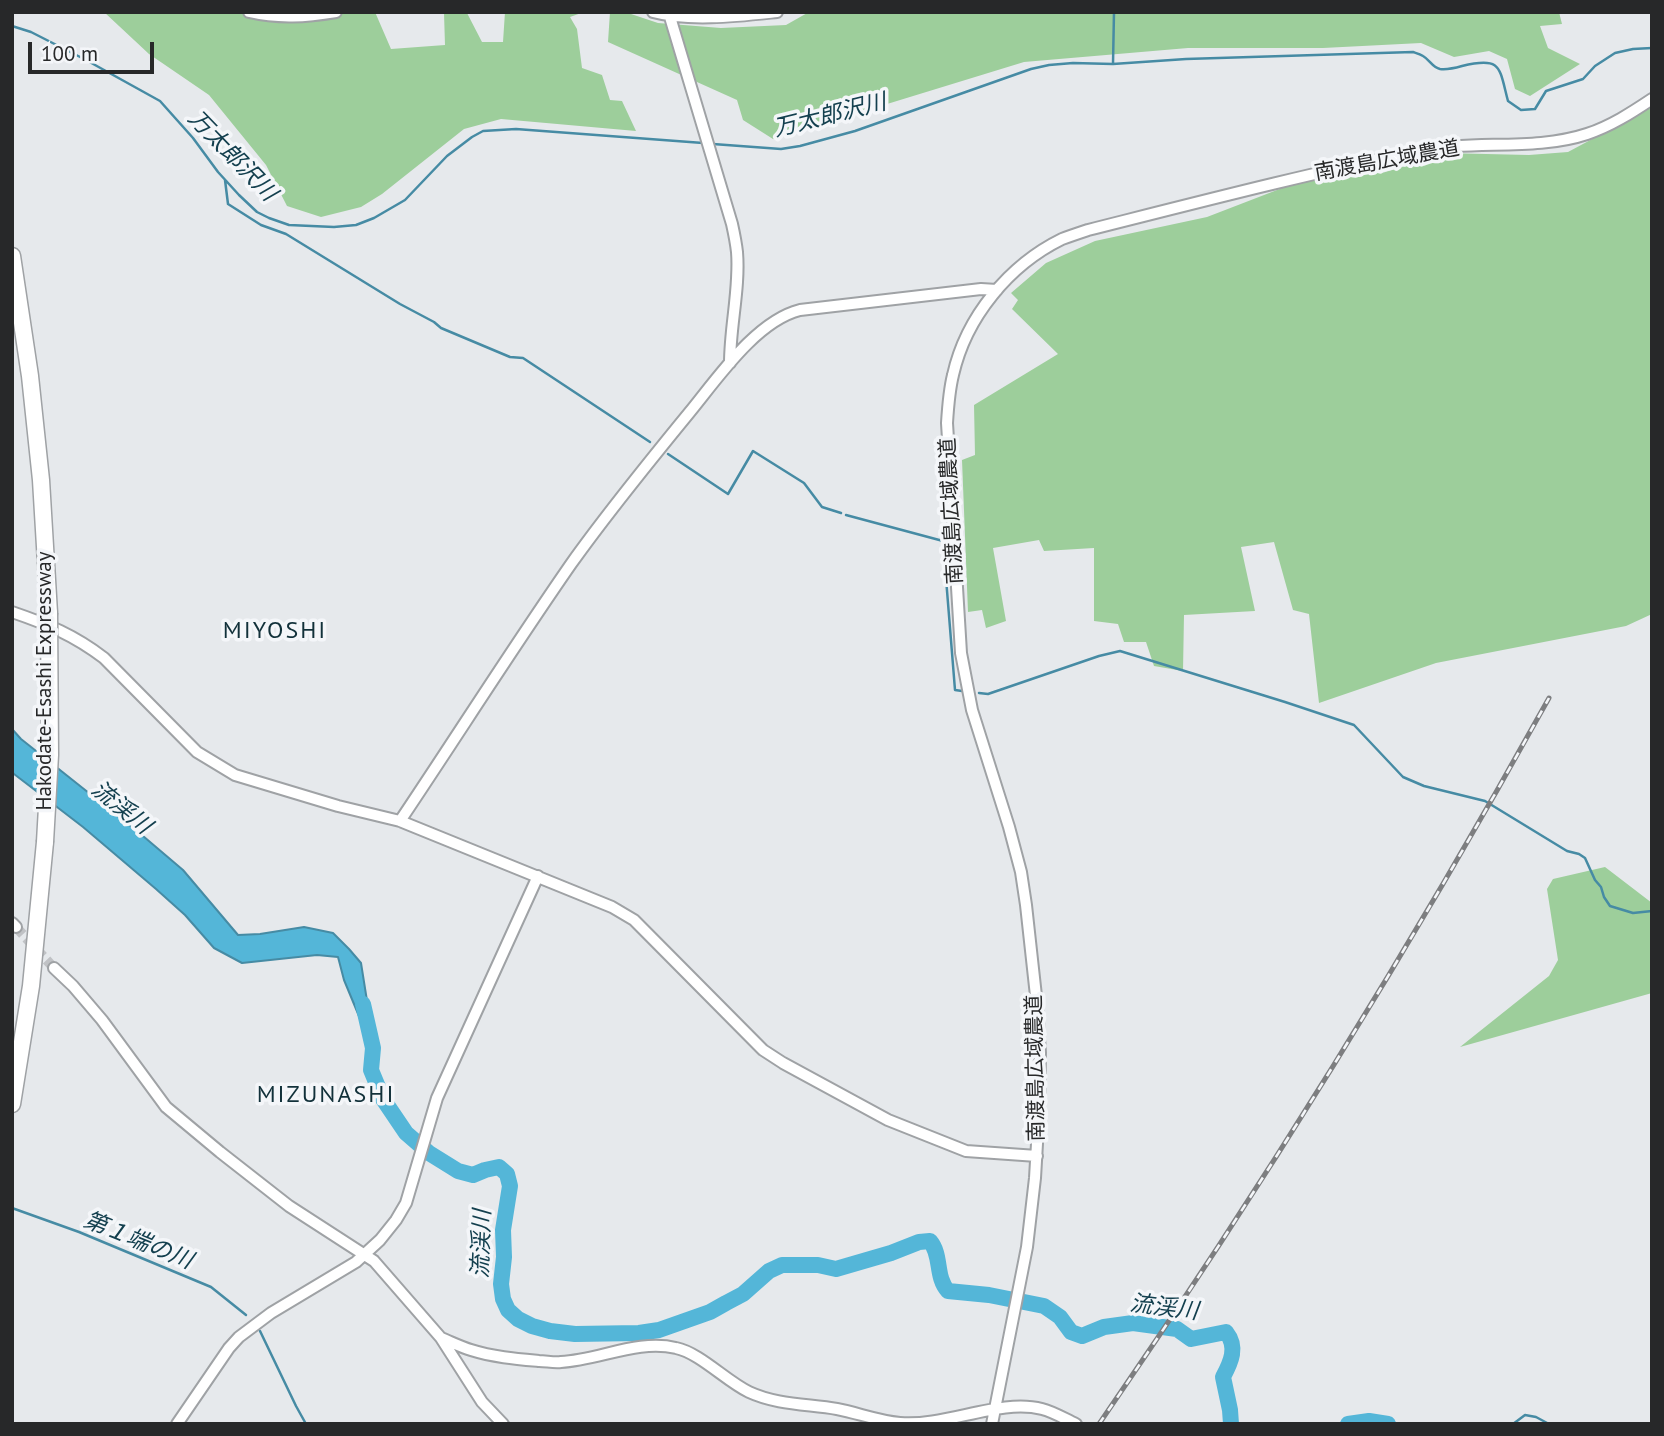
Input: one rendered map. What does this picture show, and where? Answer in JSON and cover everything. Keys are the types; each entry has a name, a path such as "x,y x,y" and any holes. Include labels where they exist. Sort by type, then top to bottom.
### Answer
{"highway":[{"name":"Hakodate-Esashi Expressway","path":"12,256 41,480 49,613 50,755 45,842 31,986 12,1104"}],"street":[{"path":"249,12 280,18 305,18 336,12"},
{"path":"653,12 670,17 777,12"},
{"path":"670,17 732,224 737,251 730,363"},
{"name":"南渡島広域農道","path":"992,1424 1027,1247 1037,1156 1040,1053 1021,872 981,741 961,653 947,443 949,397 961,348 985,304 997,290 1038,254 1062,240 1088,230 1346,166 1428,149 1534,143 1585,135 1627,116 1652,99"},
{"path":"400,821 572,564 637,476 730,363 772,321 790,312 814,308 981,289 997,290"},
{"path":"12,612 42,622 87,645 104,658 197,752 235,775 338,806 400,821 612,907 634,920 763,1050 783,1063 888,1120 965,1151 1037,1156"},
{"path":"177,1424 239,1336 271,1313 356,1262 380,1240 401,1213 431,1116 538,876"},
{"path":"54,968 102,1020 166,1107 289,1206 374,1261 441,1338 482,1402 503,1424"},
{"path":"441,1338 472,1350 517,1359 561,1362 643,1347 678,1348 763,1398 837,1409 888,1422 929,1423 994,1409 1025,1407 1043,1409 1076,1424"}],"green space":[{"path":"104,12 375,12 391,49 445,45 444,13 467,13 482,42 503,42 505,12 584,12 570,17 577,29 582,68 602,75 610,100 622,101 636,131 501,119 464,129 382,194 361,207 321,217 287,206 266,165 209,95 149,54"},
{"path":"610,12 625,12 658,23 721,28 786,25 809,12 1559,12 1562,24 1540,26 1548,48 1580,64 1530,96 1515,89 1507,59 1489,51 1454,57 1421,43 1323,48 1188,48 1024,62 773,139 743,120 737,100 608,42"},
{"path":"1652,107 1652,614 1626,626 1436,663 1319,703 1309,614 1293,610 1274,542 1241,547 1255,611 1184,615 1183,671 1154,666 1146,642 1124,642 1118,624 1094,621 1094,548 1044,551 1039,540 993,548 1006,621 986,628 982,610 968,612 962,460 975,455 974,405 1058,354 1012,309 1018,300 1011,293 1046,263 1095,241 1207,217 1303,180 1337,173 1382,173 1443,153 1529,155 1568,152"},
{"path":"1605,867 1652,903 1652,993 1460,1047 1549,976 1558,960 1547,889 1553,879"}],"water":[{"path":"12,729 183,870 238,935 304,927 333,933 361,963 371,1026 361,1021 344,980 338,957 317,955 242,963 214,948 185,915 156,889 12,772"}],"waterway":[{"path":"1113,64 1114,12"},
{"name":"万太郎沢川","path":"12,26 31,32 160,101 239,195 257,212 289,225 334,227 356,225 374,218 405,200 447,156 483,131 516,129 703,143"},
{"name":"万太郎沢川","path":"713,144 781,149 800,146 855,131 1031,69 1073,63 1113,64 1413,52 1440,69 1485,62 1492,64 1500,72 1508,101 1521,110 1535,109 1546,91 1583,79 1595,66 1615,53 1652,48"},
{"path":"225,180 228,204 261,225 286,234 441,328 510,357 523,358 650,442"},
{"path":"668,454 728,494 753,451 804,483 822,507 841,513"},
{"path":"846,515 943,541 955,690 962,691"},
{"path":"979,693 988,694 1120,651 1285,702 1354,725 1403,777 1424,786 1485,801 1567,851 1579,854 1585,858 1610,906 1633,913 1652,911"},
{"name":"流渓川","path":"363,1004 373,1048 371,1070 383,1099 406,1133 429,1153 458,1171 473,1175 499,1167 507,1174 510,1186 503,1230 503,1299 508,1310 532,1326 575,1334 659,1330 710,1312 743,1294 769,1271 782,1265 818,1265 836,1269 919,1242 930,1241 936,1253 941,1279 948,1291 989,1295 1044,1306 1060,1317 1071,1332 1082,1336 1104,1327 1133,1323 1177,1329 1191,1339 1226,1332 1232,1349 1231,1360 1223,1377 1231,1424"},
{"name":"第１端の川","path":"12,1208 79,1232 211,1287 246,1315"},
{"name":"第１端の川","path":"260,1331 306,1424"},
{"path":"1513,1424 1525,1415 1549,1424"},
{"name":"流渓川","path":"1348,1424 1369,1421 1388,1424"}],"tunnel":[{"path":"16,927 54,968"}],"railway":[{"path":"1099,1424 1218,1246 1333,1066 1389,975 1549,698"}],"district":[{"name":"MIYOSHI","path":"275,631"},
{"name":"MIZUNASHI","path":"326,1095"}]}
